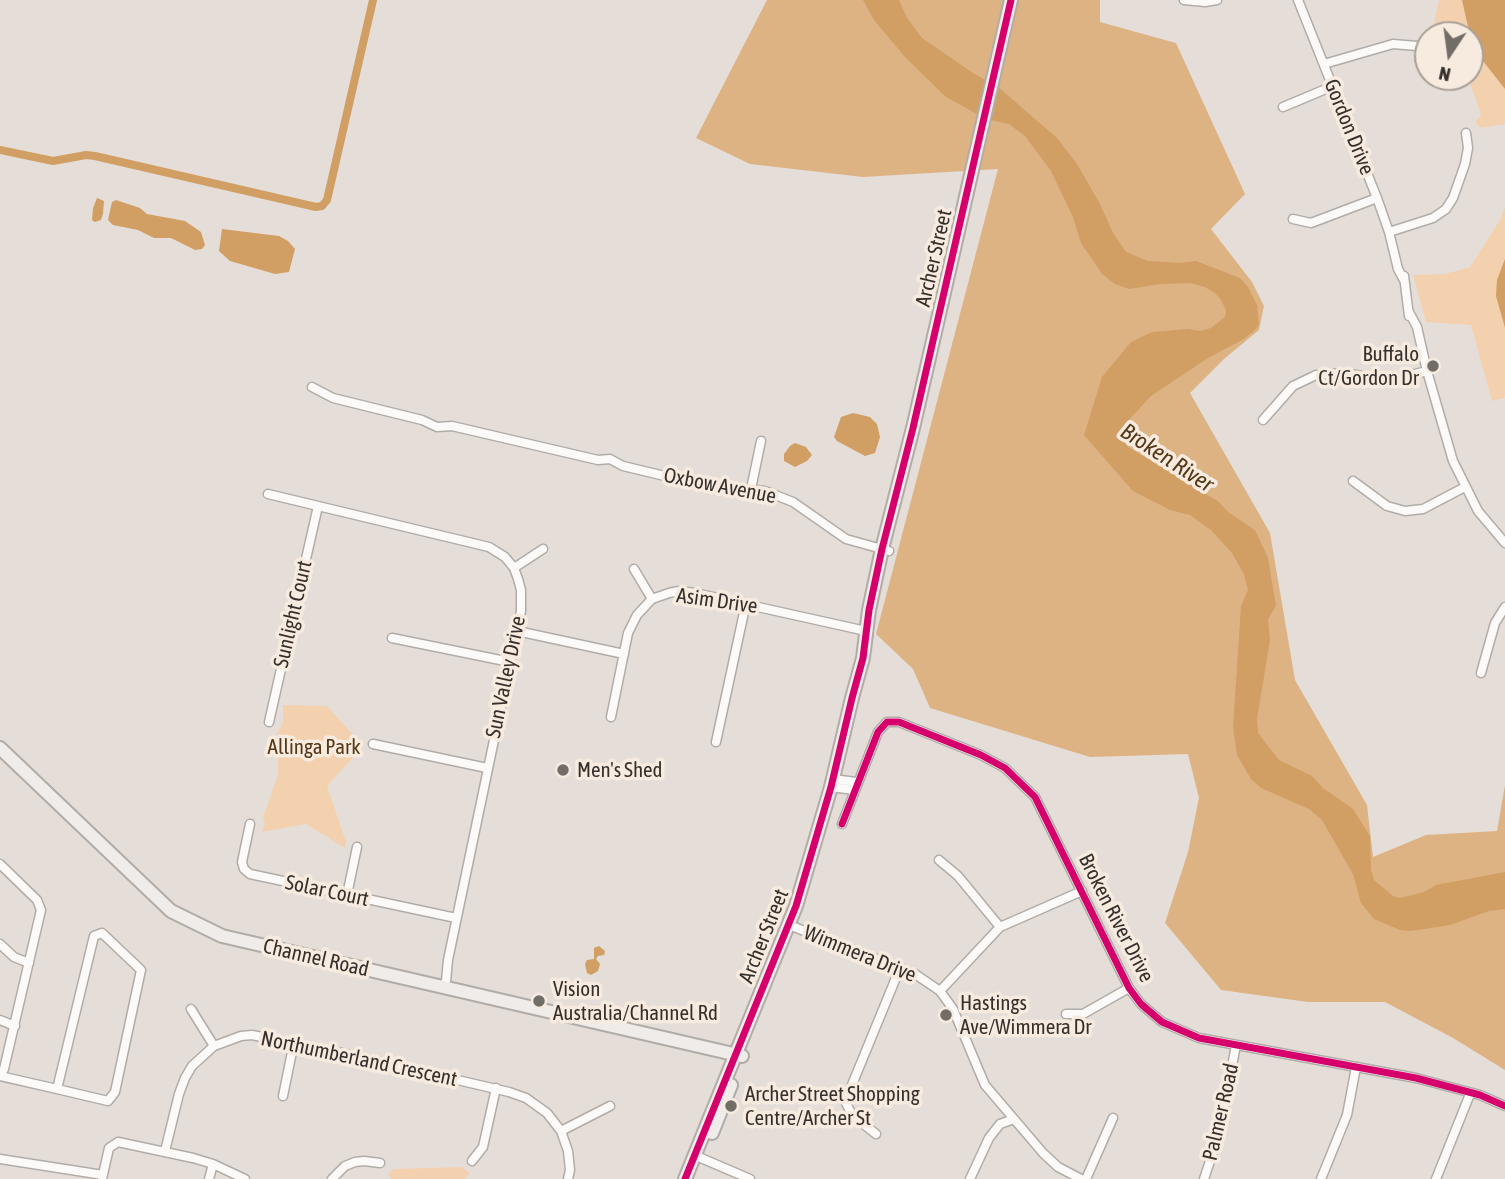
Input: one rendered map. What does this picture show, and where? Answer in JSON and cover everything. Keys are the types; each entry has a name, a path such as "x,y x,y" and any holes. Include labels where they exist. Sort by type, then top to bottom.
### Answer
{"main road":[{"name":"Archer Street","path":"693,1179 698,1157 792,927 812,869 852,698 858,657 886,550 1011,0"},
{"name":"Channel Road","path":"0,748 171,911 222,936 695,1046 737,1059"},
{"name":"Archer Street","path":"685,1179 698,1157"}],"street":[{"path":"1184,0 1217,0"},
{"name":"Gordon Drive","path":"1298,0 1389,232 1398,270 1404,280 1409,320 1418,337 1453,461 1478,511 1505,543"},
{"path":"1324,64 1393,44 1414,46"},
{"path":"1283,107 1333,86"},
{"path":"1389,232 1433,218 1446,209 1465,164 1468,148 1466,133"},
{"path":"1293,219 1311,223 1377,198"},
{"path":"1263,420 1293,386 1316,375 1345,373 1395,379 1427,371"},
{"name":"Oxbow Avenue","path":"312,387 333,398 422,419 437,427 452,426 598,460 608,466 623,466 694,483 751,489 779,496 802,508 846,539 886,550"},
{"path":"751,489 761,441"},
{"path":"1353,481 1387,506 1405,511 1423,509 1465,488"},
{"path":"268,494 489,547 505,557 514,568 543,549"},
{"name":"Sunlight Court","path":"269,722 318,506"},
{"name":"Sun Valley Drive","path":"442,987 440,980 448,960 522,603 514,568"},
{"path":"634,569 652,599"},
{"name":"Asim Drive","path":"611,717 628,634 636,615 652,599 679,591 867,630"},
{"path":"716,742 746,604"},
{"path":"1482,673 1495,623 1505,607"},
{"path":"516,631 624,654"},
{"path":"392,638 510,662"},
{"name":"Broken River Drive","path":"855,786 880,728 890,721 899,722 981,755 1005,768 1035,797 1129,988 1151,1013 1174,1028 1199,1038 1416,1078 1505,1106"},
{"path":"373,744 487,768"},
{"path":"832,783 855,786 842,824"},
{"name":"Solar Court","path":"250,824 242,858 247,872 456,918"},
{"path":"347,895 357,847"},
{"path":"939,860 958,876 1000,927"},
{"path":"0,864 41,905 15,1026 0,1076 108,1101 115,1092 141,970 102,933 94,936 57,1089"},
{"path":"940,991 1000,927 1082,891"},
{"name":"Wimmera Drive","path":"792,927 915,974 940,991 953,1009 985,1085 1043,1153 1058,1167 1083,1179"},
{"path":"0,944 19,961 29,963"},
{"path":"876,1134 852,1115 846,1103 900,968"},
{"path":"1066,1014 1083,1014 1129,988"},
{"path":"191,1009 214,1046"},
{"path":"0,1020 15,1026"},
{"name":"Northumberland Crescent","path":"165,1151 185,1078 199,1058 214,1046 252,1035 496,1088 526,1098 537,1105 561,1131"},
{"path":"283,1096 294,1042"},
{"name":"Palmer Road","path":"1204,1179 1219,1134 1236,1045"},
{"path":"1321,1179 1347,1115 1356,1067"},
{"path":"472,1161 482,1147 496,1088"},
{"path":"1436,1179 1470,1094"},
{"path":"568,1179 568,1151 561,1131 610,1105"},
{"path":"1083,1179 1113,1118"},
{"path":"970,1179 989,1138 1000,1124 1014,1119"},
{"path":"0,1159 103,1177 109,1148 118,1142 213,1164 245,1179"},
{"path":"698,1157 750,1179"},
{"path":"332,1179 345,1166 355,1162 380,1163"},
{"path":"209,1179 213,1164"}],"green space":[{"path":"1439,0 1505,0 1505,124 1481,128 1475,122 1481,115 1473,91 1484,91 1484,21 1435,21"},
{"path":"1505,207 1505,398 1492,401 1471,325 1426,322 1413,275 1445,274 1470,267 1500,220"},
{"name":"Allinga Park","path":"283,705 327,706 358,740 359,751 327,786 346,842 345,848 306,824 262,832 265,824 263,817 278,775 277,734 283,723"},
{"path":"462,1167 469,1173 466,1179 391,1179 388,1174 393,1169"}],"shaded area":[{"path":"767,0 1100,0 1100,22 1176,43 1245,194 1211,229 1252,282 1264,306 1259,330 1224,359 1190,393 1270,533 1295,680 1367,805 1373,857 1426,835 1497,831 1505,785 1505,1070 1453,1038 1385,1002 1308,1002 1221,990 1165,923 1188,852 1199,798 1188,754 1090,757 930,708 913,669 876,634 998,169 863,177 750,164 696,138"},
{"path":"863,0 899,0 907,18 922,38 998,87 1057,138 1077,164 1113,233 1126,252 1148,261 1196,261 1240,278 1248,287 1257,305 1259,324 1256,329 1151,396 1127,422 1123,440 1128,447 1219,502 1228,512 1255,530 1268,558 1276,606 1268,619 1270,640 1257,719 1258,733 1279,760 1312,776 1323,788 1353,809 1370,836 1374,880 1393,896 1400,898 1424,892 1436,885 1505,872 1505,909 1489,911 1450,925 1411,931 1400,930 1374,919 1361,903 1353,874 1322,820 1309,809 1261,788 1251,779 1237,755 1233,727 1241,606 1248,590 1244,574 1232,553 1211,530 1190,515 1170,510 1133,491 1084,435 1102,377 1131,342 1152,332 1188,329 1200,331 1211,328 1225,317 1226,310 1216,294 1205,287 1191,283 1129,289 1115,284 1102,274 1081,243 1073,217 1051,171 1025,136 1009,124 986,119 946,97 905,57 874,20"},
{"path":"1462,0 1505,0 1505,89 1484,62 1484,21 1467,21"},
{"path":"97,198 104,201 103,214 101,220 95,222 92,220 93,208"},
{"path":"116,200 140,208 147,214 185,221 201,232 205,245 202,249 195,250 171,238 154,238 138,230 113,225 108,220 112,202"},
{"path":"222,229 279,236 288,241 295,249 289,272 275,274 230,261 219,251"},
{"path":"1505,259 1505,328 1496,296 1497,280"},
{"path":"853,413 870,417 877,424 880,437 875,453 865,456 834,437 841,417"},
{"path":"795,443 806,447 812,455 795,467 784,461 784,454"},
{"path":"599,946 605,951 604,955 596,959 600,964 598,971 591,975 587,973 585,964 587,960 594,959 594,948"}],"waterway":[{"path":"0,150 53,161 95,156 316,207 322,206 327,200 373,0"}],"cycle path":[{"path":"685,1179 796,906 831,787 863,658 869,610 882,549 913,428 1011,0"},
{"path":"842,824 878,732 887,722 899,722 981,755 1005,768 1035,797 1129,988 1141,1004 1162,1022 1199,1038 1416,1078 1480,1095 1505,1106"}],"place":[{"name":"Buffalo Ct/Gordon Dr","path":"1433,366"},
{"name":"Men's Shed","path":"563,770"},
{"name":"Vision Australia/Channel Rd","path":"539,1001"},
{"name":"Hastings Ave/Wimmera Dr","path":"946,1015"},
{"name":"Archer Street Shopping Centre/Archer St","path":"731,1106"}],"water label":[{"name":"Broken River","path":"1167,458"}]}
